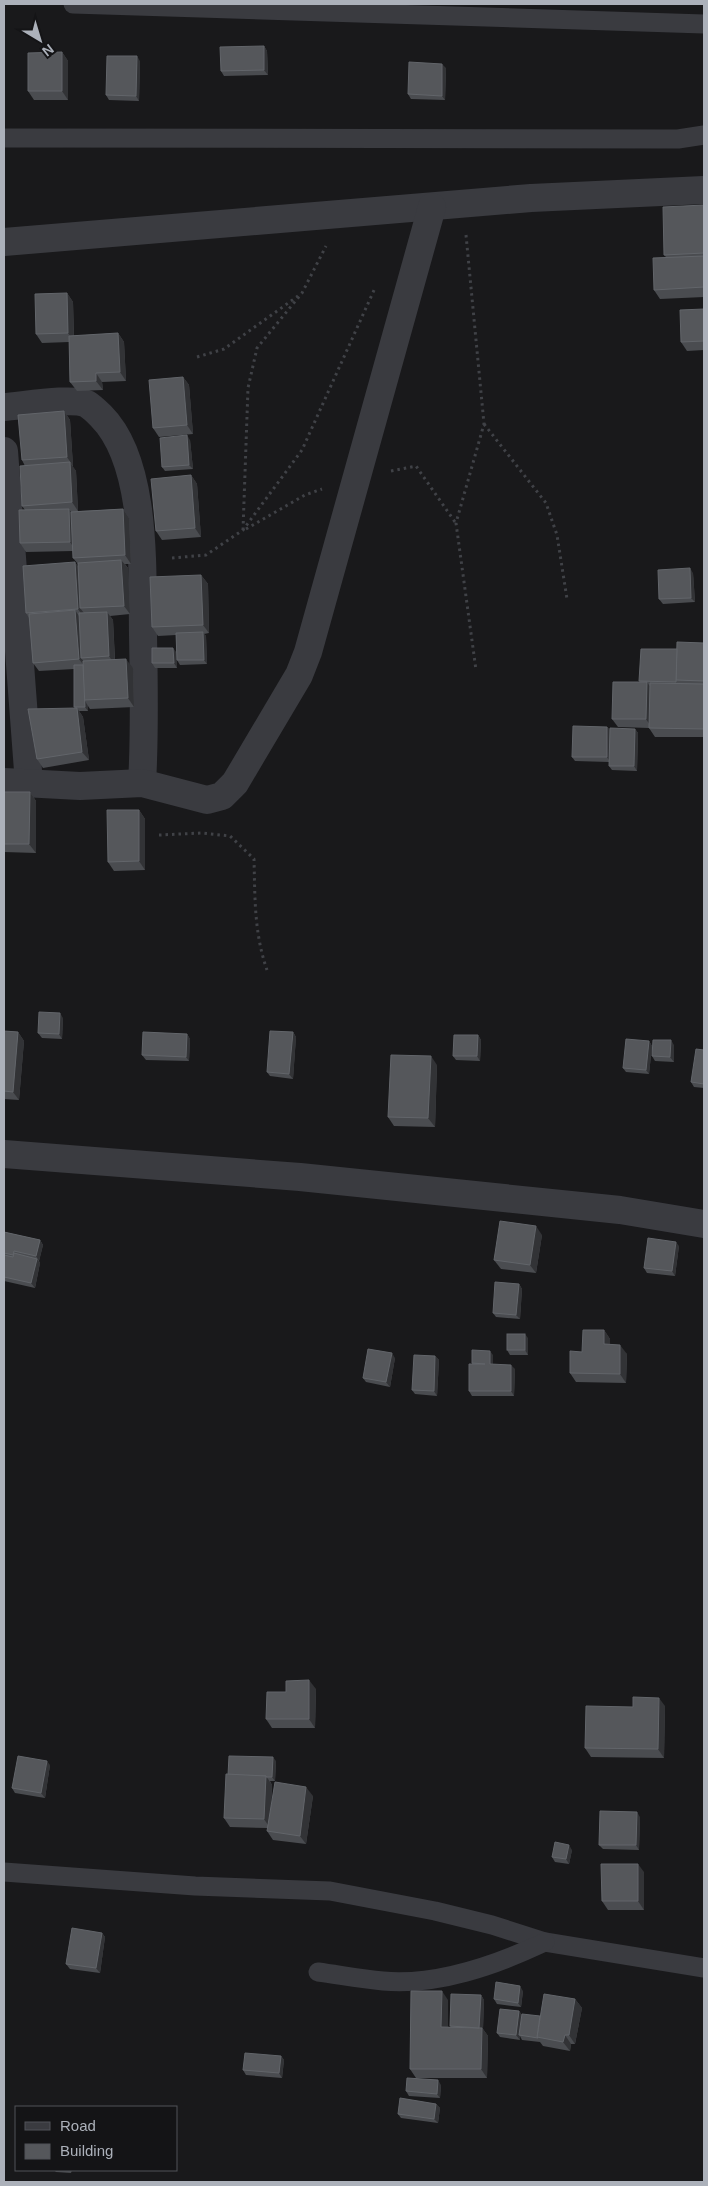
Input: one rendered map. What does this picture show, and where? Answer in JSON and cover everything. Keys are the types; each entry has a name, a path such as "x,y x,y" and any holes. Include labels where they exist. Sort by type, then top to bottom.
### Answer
{"street":[{"path":"4,242 343,212 463,205 531,198 704,190"},
{"path":"4,451 16,783 80,786 142,783 207,800 222,796 235,783 299,675 308,652 432,207"},
{"path":"4,407 70,401 86,403 108,423 122,449 132,479 138,507 142,560 145,728 142,783"},
{"path":"4,1154 300,1177 620,1210 704,1224"}],"lane":[{"path":"73,4 704,24"},
{"path":"4,138 480,140 678,139 704,135"},
{"path":"4,1872 195,1886 330,1891 435,1911 492,1925 545,1942 704,1968"},
{"path":"318,1972 384,1981 420,1980 458,1973 513,1957 545,1942"}],"path":[{"path":"463,205 484,424 456,523 476,670"},
{"path":"243,530 248,388 257,348 302,293 343,212"},
{"path":"142,560 206,555 243,530 302,450 379,280"},
{"path":"197,357 224,349 302,293"},
{"path":"484,424 546,503 557,535 567,599"},
{"path":"159,835 201,833 230,836 254,859 255,921 267,970"}],"building":[{"path":"264,46 264,70 221,71 220,47"},
{"path":"62,52 62,91 28,91 28,53"},
{"path":"107,56 137,56 136,96 106,95"},
{"path":"409,62 442,64 442,96 408,94"},
{"path":"704,205 704,253 664,255 663,207"},
{"path":"704,256 704,287 654,290 653,258"},
{"path":"67,293 68,333 36,334 35,294"},
{"path":"704,309 704,341 681,342 680,310"},
{"path":"118,333 120,372 96,373 96,381 70,382 69,336"},
{"path":"183,377 187,425 153,428 149,380"},
{"path":"64,411 67,457 22,460 18,415"},
{"path":"187,435 189,465 162,467 160,438"},
{"path":"70,462 72,502 22,506 20,466"},
{"path":"191,475 195,528 156,531 151,479"},
{"path":"69,509 70,542 20,543 19,510"},
{"path":"123,509 125,555 73,558 71,512"},
{"path":"121,560 124,606 80,608 78,563"},
{"path":"75,562 78,609 26,613 23,566"},
{"path":"690,568 691,598 659,599 658,570"},
{"path":"201,575 203,625 152,627 150,577"},
{"path":"75,610 79,659 33,663 29,614"},
{"path":"107,612 109,656 81,658 79,613"},
{"path":"203,632 204,660 177,660 176,633"},
{"path":"677,642 704,643 704,681 676,680"},
{"path":"152,648 173,648 174,663 152,663"},
{"path":"641,649 677,649 676,682 639,681"},
{"path":"126,659 128,698 84,700 83,661"},
{"path":"74,665 83,665 85,707 74,707"},
{"path":"613,682 647,682 646,719 612,719"},
{"path":"650,683 704,684 704,729 649,728"},
{"path":"77,708 82,752 37,759 28,709"},
{"path":"573,726 607,727 607,757 572,757"},
{"path":"610,728 635,729 634,766 609,766"},
{"path":"4,792 30,792 29,844 4,844"},
{"path":"107,810 139,810 139,861 108,862"},
{"path":"39,1012 60,1013 59,1034 38,1033"},
{"path":"4,1031 18,1032 13,1092 4,1091"},
{"path":"270,1031 293,1032 289,1074 267,1072"},
{"path":"143,1032 187,1034 186,1057 142,1055"},
{"path":"454,1035 478,1035 477,1056 453,1056"},
{"path":"626,1039 649,1041 646,1070 623,1068"},
{"path":"653,1040 671,1040 670,1057 652,1056"},
{"path":"696,1049 704,1050 704,1084 691,1082"},
{"path":"391,1055 431,1056 428,1118 388,1117"},
{"path":"500,1221 536,1226 530,1265 494,1260"},
{"path":"4,1232 40,1240 36,1256 14,1251 13,1255 4,1253"},
{"path":"648,1238 676,1242 672,1271 644,1268"},
{"path":"14,1253 37,1259 31,1283 4,1277 4,1255 13,1257"},
{"path":"495,1282 519,1284 516,1315 493,1313"},
{"path":"583,1330 604,1330 604,1344 620,1345 620,1374 570,1373 570,1351 582,1352"},
{"path":"507,1334 525,1334 525,1350 507,1350"},
{"path":"368,1349 392,1353 386,1382 363,1378"},
{"path":"472,1350 490,1351 490,1364 511,1365 511,1391 469,1391 469,1364 485,1364 472,1363"},
{"path":"414,1355 435,1356 434,1391 412,1390"},
{"path":"309,1680 309,1719 266,1719 267,1692 286,1692 286,1681"},
{"path":"633,1697 659,1698 658,1749 585,1748 586,1706 633,1707"},
{"path":"18,1756 47,1761 41,1793 12,1788"},
{"path":"229,1756 273,1757 272,1777 228,1775"},
{"path":"226,1774 266,1776 264,1819 224,1818"},
{"path":"275,1782 306,1787 300,1836 267,1831"},
{"path":"600,1811 637,1812 636,1845 599,1845"},
{"path":"555,1842 569,1845 566,1859 552,1857"},
{"path":"601,1864 638,1864 638,1901 602,1901"},
{"path":"72,1928 102,1933 96,1968 66,1964"},
{"path":"496,1982 520,1986 518,2003 494,1999"},
{"path":"411,1991 442,1991 441,2027 482,2028 481,2069 410,2069"},
{"path":"451,1994 481,1995 479,2028 450,2026"},
{"path":"544,1994 575,1999 569,2035 565,2035 563,2042 537,2037"},
{"path":"500,2009 519,2011 516,2035 497,2033"},
{"path":"522,2014 540,2016 538,2038 519,2035"},
{"path":"245,2053 281,2056 279,2073 243,2070"},
{"path":"407,2078 438,2080 437,2094 406,2091"},
{"path":"400,2098 436,2104 434,2119 398,2114"}]}
